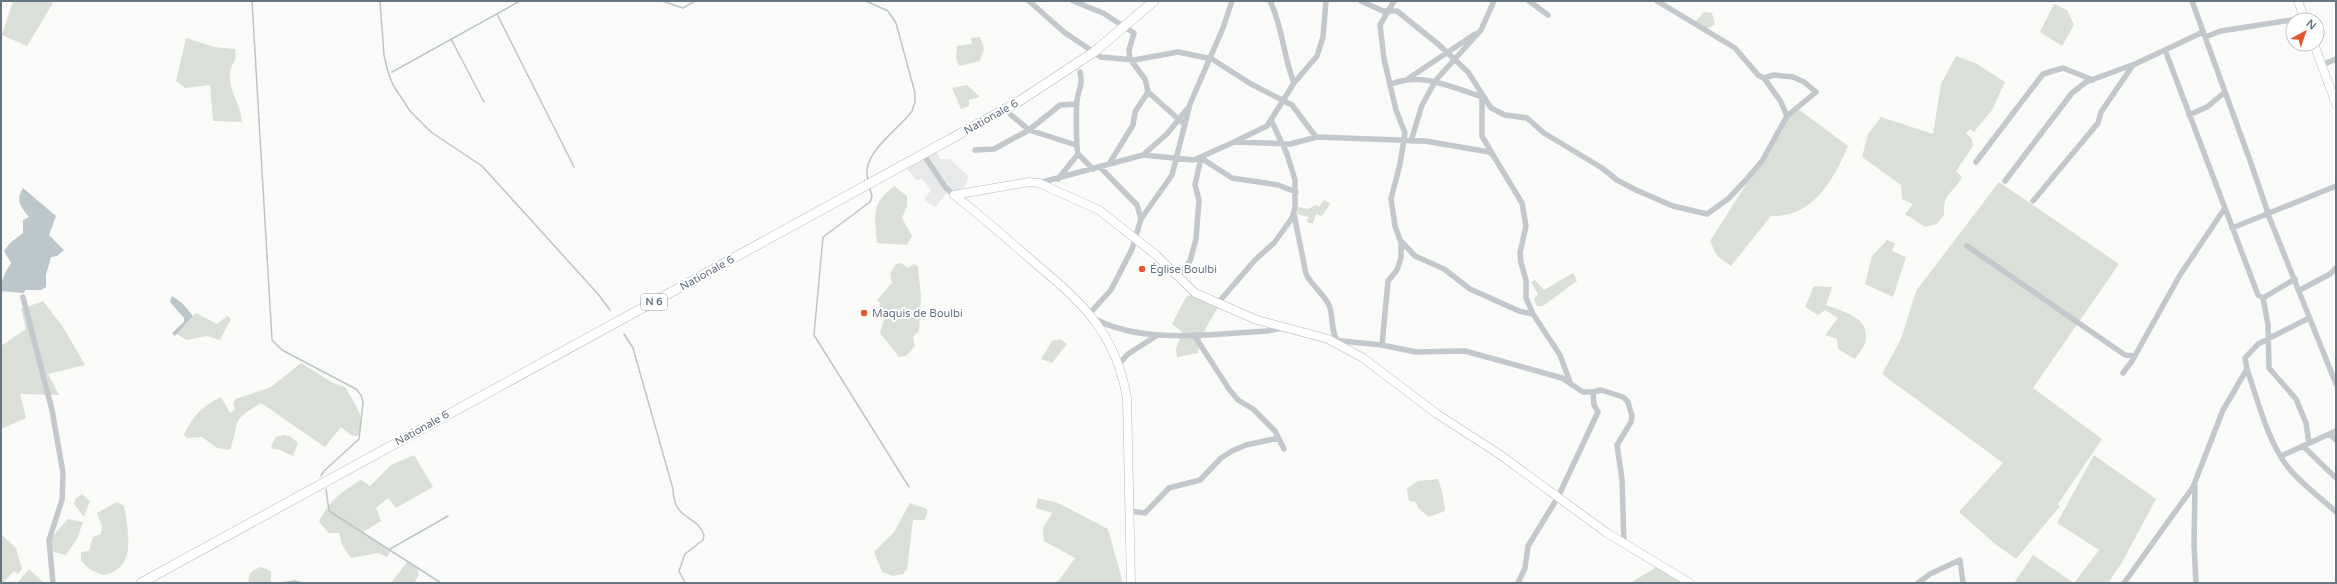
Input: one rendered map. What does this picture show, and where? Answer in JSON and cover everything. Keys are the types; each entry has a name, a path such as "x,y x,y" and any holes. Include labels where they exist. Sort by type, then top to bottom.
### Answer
{"main road":[{"name":"Nationale 6","path":"141,583 1024,99 1094,52 1126,27 1154,1"}],"street":[{"path":"1029,1 1064,32 1101,56 1142,60 1178,52 1210,58 1251,84 1297,109 1316,137"},
{"path":"1074,1 1097,10 1134,33 1130,43 1130,59 1145,80 1148,92 1185,125"},
{"path":"1091,316 1111,290 1135,239 1141,219 1165,186 1176,159 1189,106 1223,28 1232,1"},
{"path":"1270,1 1281,27 1285,58 1294,83"},
{"path":"954,195 995,186 1029,182 1039,183 1058,179 1143,155 1176,159 1201,158 1234,142 1260,132 1272,122 1282,100 1318,52 1323,37 1326,1"},
{"path":"1325,8 1332,1"},
{"path":"1361,1 1383,11 1397,11 1448,52 1468,72 1488,105 1499,113 1527,118 1544,133 1602,168 1617,180 1664,202 1707,214 1728,199 1762,161 1787,116 1816,92 1804,82 1793,77 1774,75 1764,78"},
{"path":"1394,1 1390,11 1380,25 1384,59 1396,110 1408,141"},
{"path":"1382,345 1388,281 1396,270 1401,258 1400,240 1395,226 1391,200 1408,141 1422,105 1436,80 1481,30 1494,1"},
{"path":"1528,1 1548,15"},
{"path":"2192,1 2268,215 2300,290 2309,318 2336,384"},
{"path":"2298,1 2302,12"},
{"path":"1660,2 1735,48 1755,73 1764,78 1781,102 1787,116"},
{"path":"2004,181 2072,93 2093,80 2204,35 2221,31 2285,22"},
{"path":"1391,84 1407,79 1481,30"},
{"path":"2165,50 2258,295 2263,298"},
{"path":"2317,52 2336,104"},
{"path":"2322,65 2336,59"},
{"path":"2033,201 2098,123 2101,112 2133,65"},
{"path":"1976,162 2043,74 2063,68 2093,80"},
{"path":"1080,72 1082,83 1077,104 1078,134 1076,145 1078,154 1093,169"},
{"path":"1407,79 1436,80 1482,97"},
{"path":"1110,164 1133,125 1135,112 1148,92"},
{"path":"2189,115 2207,107 2225,92"},
{"path":"1482,97 1482,136 1522,203 1526,226 1520,253 1526,280 1526,298 1533,314 1560,355 1570,382"},
{"path":"975,150 994,149 1030,130 1060,105 1077,104"},
{"path":"1143,155 1158,143 1179,120 1189,106"},
{"path":"1011,115 1030,130 1076,145"},
{"path":"1217,304 1256,259 1274,243 1292,218 1296,192 1292,169 1272,122"},
{"path":"1234,142 1268,145 1282,143 1290,144 1316,137 1408,141 1441,144 1493,155"},
{"path":"923,154 946,188 1066,288 1091,316 1110,344 1119,364 1127,399 1131,583"},
{"path":"1058,179 1078,154"},
{"path":"1201,158 1232,178 1278,185 1296,192"},
{"path":"1178,276 1190,261 1196,239 1199,200 1195,184 1201,158"},
{"path":"1100,167 1137,205 1141,219"},
{"path":"1039,183 1099,210 1178,276 1195,293 1217,304 1283,328 1336,342 1382,345 1416,352 1465,351 1530,368 1570,382 1583,392 1601,390 1623,397 1628,402 1632,416 1631,422 1617,445 1622,479 1624,543"},
{"path":"2232,228 2268,215 2336,186"},
{"path":"2123,373 2135,356 2180,275 2225,208"},
{"path":"1294,211 1306,274 1310,282 1328,303 1336,342 1363,358 1437,414 1499,454 1624,543 1690,583"},
{"path":"1400,240 1415,256 1444,269 1470,288 1519,311 1533,314"},
{"path":"1966,246 2125,355 2135,356"},
{"path":"2300,290 2330,274 2336,268"},
{"path":"2263,298 2295,279"},
{"path":"23,297 52,410 63,473 62,500 49,540 53,583"},
{"path":"2263,298 2270,368 2296,399 2306,422 2309,443"},
{"path":"1091,316 1108,325 1156,336 1266,331 1283,328"},
{"path":"2309,318 2258,344 2246,358 2247,370 2263,415 2281,456 2288,467 2336,512"},
{"path":"1194,335 1238,400 1254,409 1270,425 1284,450"},
{"path":"1119,364 1128,354 1156,336"},
{"path":"2124,583 2195,483 2223,410 2247,370"},
{"path":"1518,583 1525,568 1528,546 1558,497 1581,453 1598,412 1594,405 1593,392"},
{"path":"2281,456 2336,431"},
{"path":"2330,434 2336,440"},
{"path":"1130,511 1145,514 1169,488 1200,480 1221,458 1232,451 1246,445 1278,438"},
{"path":"2303,446 2336,478"},
{"path":"2193,583 2196,580 2195,483"},
{"path":"1918,583 1930,574 1960,560 1963,583"}],"shaded area":[{"path":"13,1 46,1 53,3 27,46 2,35"},
{"path":"2054,4 2067,10 2074,25 2062,46 2040,32"},
{"path":"1704,12 1712,13 1715,25 1705,29 1695,25 1696,21"},
{"path":"980,37 984,49 980,61 959,66 956,58 957,46 972,44 971,38"},
{"path":"186,38 214,47 235,49 236,57 231,69 230,80 242,122 213,121 210,85 185,88 176,81"},
{"path":"1956,56 1975,63 2005,82 1992,110 1974,132 1970,129 1966,133 1972,139 1973,146 1956,171 1962,177 1947,197 1944,207 1944,215 1937,224 1925,227 1905,214 1913,204 1902,199 1901,185 1862,157 1868,134 1881,117 1933,134 1941,84"},
{"path":"967,85 980,97 969,100 969,106 961,109 952,88"},
{"path":"1798,109 1848,146 1829,183 1820,194 1799,211 1786,215 1771,216 1731,266 1717,256 1710,241 1789,117"},
{"path":"936,152 940,159 950,159 969,177 961,193 946,193 936,207 924,200 931,190 922,179 916,180 907,168"},
{"path":"1999,182 2119,264 2033,388 2102,439 2058,504 2060,506 2016,559 1994,543 1959,512 2003,463 1882,374 1901,339 1916,291"},
{"path":"894,186 907,196 907,206 902,218 912,236 907,245 877,243 875,218 878,205 886,193"},
{"path":"23,188 56,216 49,235 64,250 57,256 51,257 46,275 46,287 41,290 26,290 23,293 1,291 4,277 11,263 4,251 10,243 23,233 23,220 29,217 21,207 19,200"},
{"path":"1324,200 1330,204 1322,216 1316,214 1313,223 1309,223 1306,220 1309,217 1297,214 1298,207 1308,209 1316,205 1319,207"},
{"path":"1887,240 1895,243 1892,251 1906,257 1893,297 1865,284 1872,256"},
{"path":"901,263 908,268 914,264 918,267 921,296 919,331 913,337 915,346 906,356 899,357 880,333 885,316 877,309 881,304 877,300 892,283 890,274 896,264"},
{"path":"1573,273 1577,281 1543,306 1537,306 1534,299 1538,294 1531,282 1535,280 1544,290"},
{"path":"1814,286 1832,287 1826,305 1853,316 1863,325 1866,331 1866,341 1855,359 1838,349 1837,339 1825,335 1838,318 1825,310 1818,315 1805,307"},
{"path":"1195,293 1219,305 1203,334 1198,353 1177,357 1176,349 1182,332 1172,324 1186,297"},
{"path":"172,296 182,303 193,316 175,336 172,333 184,322 184,318 170,302"},
{"path":"43,301 63,327 85,365 48,374 59,395 20,394 26,418 1,429 1,346 26,329 21,309"},
{"path":"196,313 217,324 227,316 231,319 220,340 207,336 186,340 177,334"},
{"path":"1060,339 1067,344 1052,363 1041,359 1052,341"},
{"path":"301,363 333,383 345,387 361,418 361,430 357,436 351,435 341,427 325,447 261,403 240,418 230,450 217,448 202,437 187,438 184,435 194,417 203,408 215,400 221,397 230,413 235,409 233,403 236,399 271,387"},
{"path":"283,435 290,436 298,443 293,456 280,450 273,449 271,446 276,437"},
{"path":"414,455 433,487 396,508 388,498 376,508 381,521 363,532 391,550 387,557 378,553 351,558 342,545 339,533 329,533 319,522 327,508 337,497 361,480 370,486 391,465"},
{"path":"2094,455 2156,499 2121,564 2108,583 2074,583 2099,550 2057,523"},
{"path":"1438,479 1443,495 1445,511 1429,517 1418,508 1416,502 1409,501 1407,489 1418,481"},
{"path":"82,494 90,501 84,517 74,504 75,499"},
{"path":"1038,498 1058,503 1108,529 1123,583 1057,583 1075,558 1044,541 1043,528 1052,513 1036,508"},
{"path":"117,502 124,506 128,548 122,565 114,571 103,575 89,569 81,560 81,552 89,551 93,537 101,534 102,526 97,513"},
{"path":"910,503 927,509 927,514 924,520 913,520 907,569 903,574 893,576 882,572 874,552 894,532"},
{"path":"68,519 83,522 77,539 66,555 54,552 49,540"},
{"path":"1,534 16,548 22,569 18,574 14,571 3,583 1,583"},
{"path":"2033,555 2074,583 2014,583"},
{"path":"408,561 417,567 419,575 415,581 417,583 391,583"},
{"path":"261,567 271,571 271,583 249,583 251,572"},
{"path":"1657,567 1686,583 1630,583"},
{"path":"29,569 44,583 17,583"}],"waterway":[{"path":"252,1 272,340 282,350 356,389 361,395 363,402 359,439 324,471 321,476"},
{"path":"380,1 384,55 388,72 393,85 410,111 431,132 482,166 598,294 610,310"},
{"path":"392,72 520,1"},
{"path":"662,1 683,8 695,1"},
{"path":"866,1 888,11 896,23 915,93 915,102 912,111 882,143 870,161 867,170 868,180"},
{"path":"497,14 574,167"},
{"path":"451,39 484,102"},
{"path":"870,189 872,196 870,202 823,237 814,335 909,487"},
{"path":"624,334 633,348 673,489 674,500 681,512 696,523 704,535 703,540 685,554 679,571 685,583"},
{"path":"326,489 329,511 441,583"},
{"path":"390,549 448,516"},
{"path":"280,583 295,581 302,583"}],"place":[{"name":"Église Boulbi","path":"1142,269"},
{"name":"Maquis de Boulbi","path":"864,313"}]}
